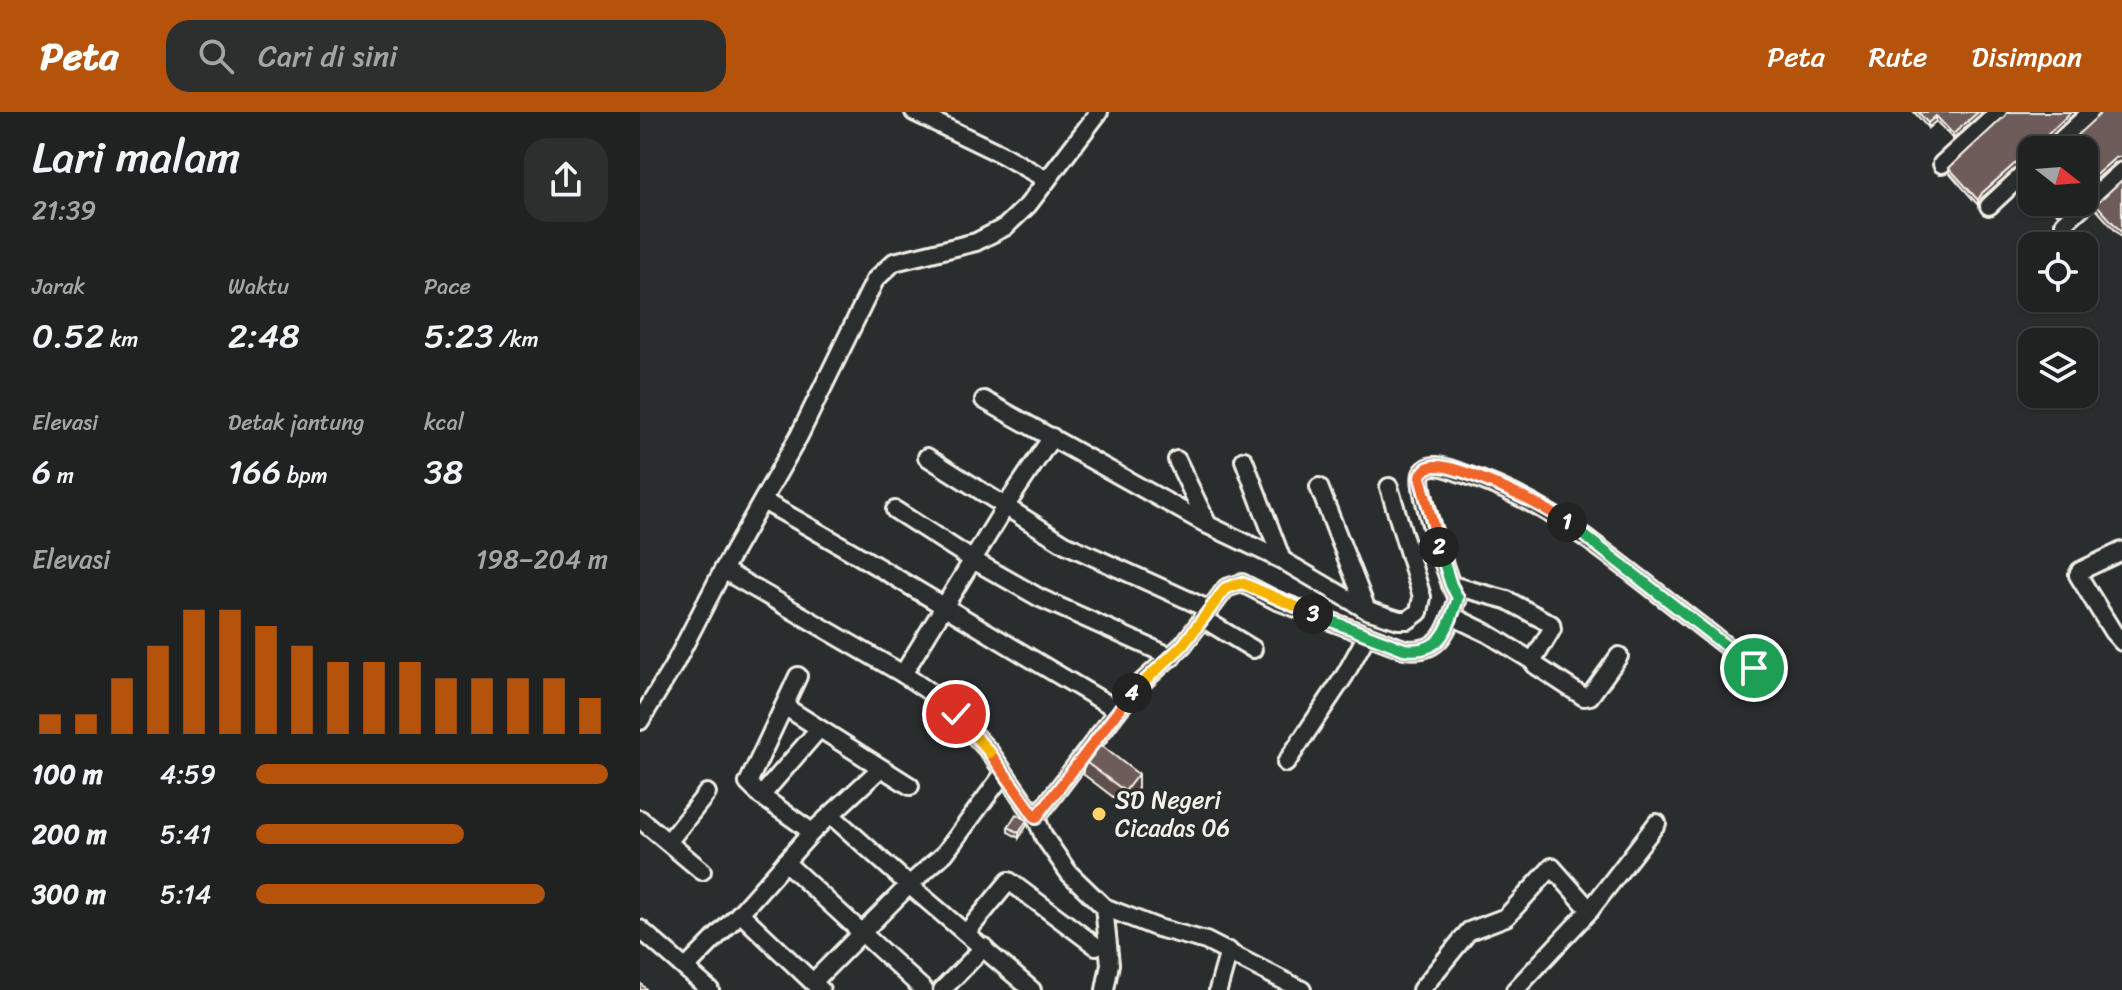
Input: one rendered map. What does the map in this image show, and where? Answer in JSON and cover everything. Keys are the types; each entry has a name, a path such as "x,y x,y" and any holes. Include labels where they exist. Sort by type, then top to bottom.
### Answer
{"street":[{"path":"914,112 1047,180"},
{"path":"640,721 674,665 723,570 799,436 875,280 894,262 976,242 1017,216 1099,112"},
{"path":"1942,164 1999,112"},
{"path":"2065,136 2091,112"},
{"path":"2064,223 2122,171"},
{"path":"1989,206 2018,179"},
{"path":"984,400 1208,525 1282,560 1367,610 1408,620 1419,612 1422,597 1389,487"},
{"path":"903,674 1005,507 1052,437"},
{"path":"927,457 1065,544 1205,614 1253,649"},
{"path":"1177,460 1208,525"},
{"path":"1244,460 1282,560"},
{"path":"1036,818 1118,710 1139,685 1172,657 1226,588 1242,583 1275,600 1389,645 1418,652 1438,641 1458,598 1451,585 1420,477 1423,470 1431,466 1496,485 1554,513 1754,668"},
{"path":"1319,487 1367,610"},
{"path":"763,501 1118,710"},
{"path":"895,510 1040,598 1172,657"},
{"path":"2119,633 2078,575 2080,571 2122,551"},
{"path":"723,570 903,674 940,699 989,751 1036,818 1044,837 1069,873 1104,907 1158,928 1206,941 1302,990"},
{"path":"1451,585 1507,600 1551,624 1552,629 1534,662"},
{"path":"1452,616 1498,639 1587,698 1619,656"},
{"path":"1286,763 1345,675 1367,635"},
{"path":"798,676 748,783 761,796 812,832"},
{"path":"784,706 910,786"},
{"path":"761,796 819,729"},
{"path":"686,968 812,832 881,768"},
{"path":"740,913 817,986 863,931 959,838 1004,773"},
{"path":"669,841 707,793"},
{"path":"831,815 1032,990"},
{"path":"640,819 702,871"},
{"path":"1515,990 1590,910 1657,823"},
{"path":"785,862 924,990"},
{"path":"1421,990 1469,931 1506,917 1552,867 1590,910"},
{"path":"966,933 1009,881 1096,946"},
{"path":"1104,907 1110,964 1105,990"},
{"path":"640,929 710,990"},
{"path":"942,990 984,947"},
{"path":"1218,990 1229,951"}],"building":[{"path":"1918,112 1978,112 1953,134 1936,116 1928,123"},
{"path":"2007,112 2071,112 2046,136 2018,136 2018,161 1978,200 1949,168"},
{"path":"2100,112 2122,112 2122,156 2098,173 2098,136 2076,136"},
{"path":"2122,180 2122,233 2098,206 2098,202"},
{"path":"1097,742 1138,774 1125,791 1083,760"},
{"path":"1016,814 1027,820 1019,833 1008,827"}],"place":[{"name":"SD Negeri Cicadas 06","path":"1099,814"}],"route":[{"path":"956,714 989,751 1036,818 1139,685 1172,657 1208,609 1233,584 1242,583 1275,600 1389,645 1418,652 1429,648 1445,631 1458,598 1451,585 1424,497 1420,477 1423,470 1431,466 1496,485 1554,513 1754,668"}]}
